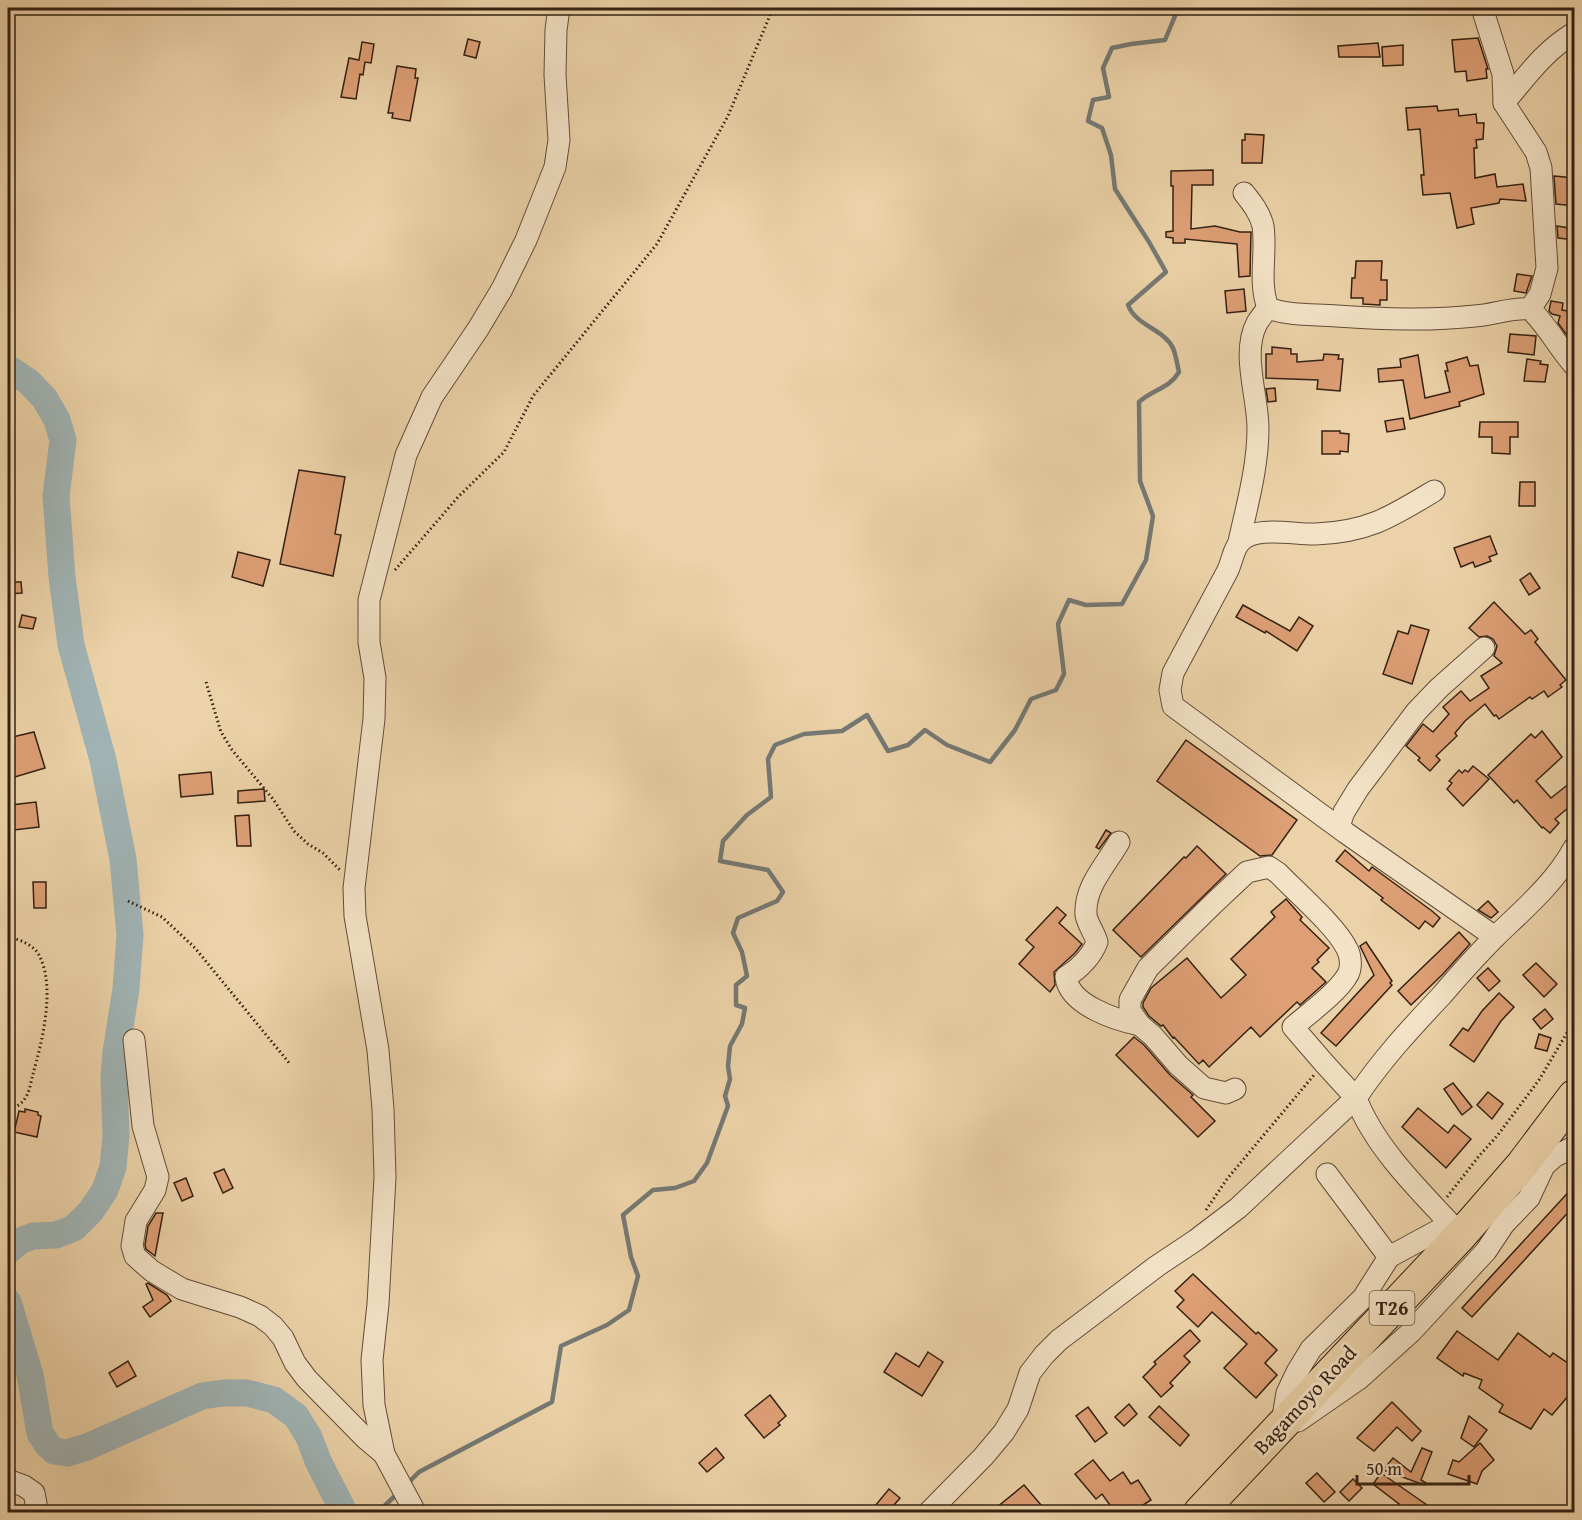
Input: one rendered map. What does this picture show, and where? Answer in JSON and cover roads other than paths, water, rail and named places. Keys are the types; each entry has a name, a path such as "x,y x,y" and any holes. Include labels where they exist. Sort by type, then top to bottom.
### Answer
{"highway":[{"name":"Bagamoyo Road","path":"1200,1512 1274,1433 1450,1223 1522,1165 1575,1096"}],"street":[{"path":"415,1512 387,1460 374,1405 372,1360 378,1304 385,1177 383,1109 378,1050 355,916 354,888 374,719 375,678 369,642 369,600 403,465 414,433 432,397 502,289 526,240 555,167 559,140 555,75 559,8"},
{"path":"1482,8 1503,74 1504,103 1536,152 1541,168 1547,268 1539,294 1530,309"},
{"path":"1504,103 1539,60 1562,40 1575,33"},
{"path":"1244,193 1255,206 1263,226 1262,281 1263,295 1268,308"},
{"path":"1268,308 1304,315 1400,320 1478,316 1520,308 1530,309 1543,322 1556,343 1575,365"},
{"path":"1268,308 1257,323 1252,339 1251,373 1258,427 1253,477 1239,542 1229,568 1173,673 1170,690 1173,706 1496,937"},
{"path":"1239,542 1249,536 1264,532 1314,535 1353,531 1382,522 1434,491"},
{"path":"1339,826 1344,812 1358,789 1416,712 1484,648"},
{"path":"1119,842 1095,878 1088,897 1086,917 1097,942 1094,950 1075,972 1066,977 1067,986 1072,994 1117,1020 1140,1025"},
{"path":"929,1512 1004,1432 1018,1408 1030,1373 1044,1355 1059,1340 1238,1208 1356,1098 1383,1060 1413,1025 1496,937 1522,913 1575,848"},
{"path":"1235,1089 1226,1093 1204,1088 1178,1065 1153,1036 1140,1025 1130,1011 1130,1000 1148,968 1247,872 1269,867 1278,873 1332,929 1348,951 1350,968 1348,975 1331,994 1293,1027 1356,1098 1364,1118 1374,1133 1404,1172 1450,1223 1389,1257 1363,1298 1311,1349 1287,1393 1274,1433"},
{"path":"134,1040 143,1126 158,1177 155,1190 136,1221 132,1246 135,1256 152,1271 182,1289 240,1307 260,1316 273,1326 283,1338 295,1363 307,1379 387,1460"},
{"path":"1274,1433 1311,1413 1360,1378 1411,1332 1486,1251 1504,1224 1529,1198 1544,1166 1555,1156 1575,1147"},
{"path":"1328,1174 1389,1257"},
{"path":"8,1480 34,1492 36,1503 34,1512"}],"waterway":[{"path":"406,1485 419,1472 552,1402 561,1346 607,1325 629,1310 638,1276 631,1257 623,1215 653,1190 675,1188 694,1181 707,1163 728,1106 725,1096 730,1079 728,1066 730,1046 742,1024 745,1008 736,1005 736,985 747,976 742,952 733,933 738,918 777,901 783,892 768,870 720,861 723,841 747,815 771,797 768,759 775,745 804,734 842,731 867,715 888,751 908,745 925,730 947,745 990,762 1015,730 1031,699 1056,690 1064,674 1058,624 1069,600 1086,605 1122,604 1146,560 1153,516 1140,481 1139,402 1166,386 1179,372 1174,351 1169,342 1137,318 1128,305 1166,272 1115,189 1111,155 1102,128 1088,121 1093,100 1109,97 1103,68 1112,48 1165,40 1175,16 1170,8"},
{"path":"8,368 29,382 45,399 57,420 63,440 56,496 62,577 71,645 103,760 123,859 130,935 126,989 114,1077 116,1136 113,1167 105,1190 91,1211 74,1228 56,1235 33,1236 20,1241 8,1251"},
{"path":"8,1302 30,1375 40,1433 54,1451 67,1453 87,1447 202,1396 247,1393 274,1400 296,1416 309,1437 318,1461 344,1512"},
{"path":"378,1512 398,1493"}]}
